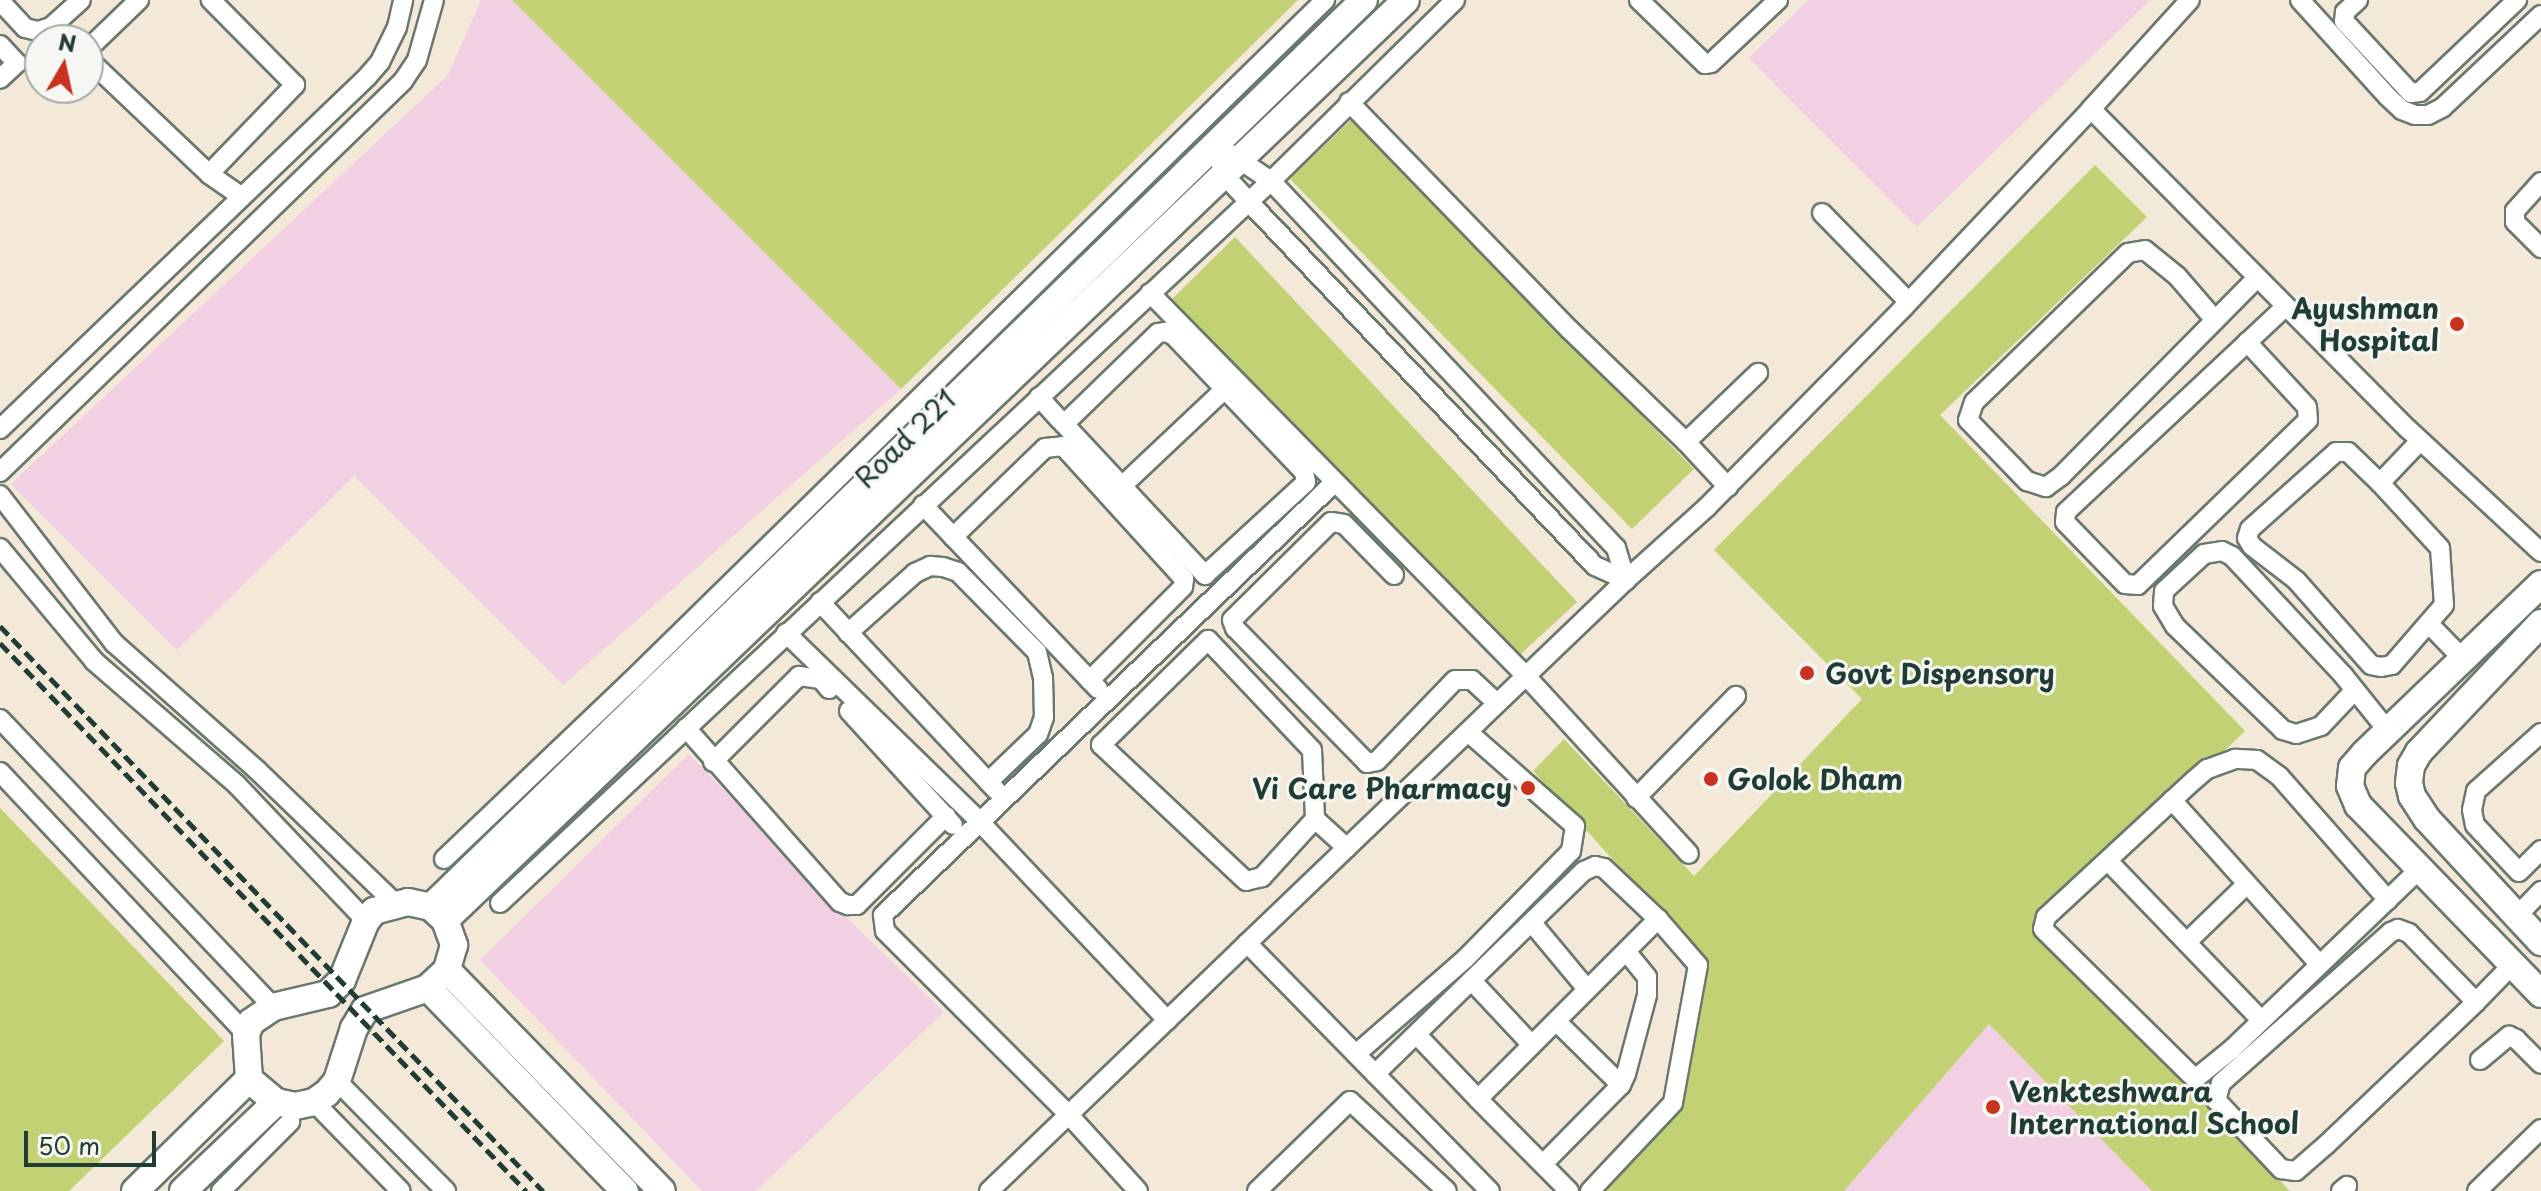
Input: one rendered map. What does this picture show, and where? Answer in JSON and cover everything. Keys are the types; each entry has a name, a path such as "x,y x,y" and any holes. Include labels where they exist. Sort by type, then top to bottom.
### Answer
{"main road":[{"name":"Road 221","path":"438,914 1364,0"},
{"name":"Road 221","path":"438,914 1234,168 1406,0"},
{"path":"2541,584 2352,768 2350,786 2358,805 2541,994"},
{"path":"2541,623 2419,752 2411,766 2412,796 2427,819 2541,942"},
{"path":"183,1191 283,1112 314,1102 337,1081 354,1028 365,1010 428,988 447,970 454,945 438,914 408,902 374,911 366,921 339,986 322,997 273,1007 251,1022 246,1034 249,1079 283,1112"},
{"path":"447,970 662,1191"},
{"path":"428,988 625,1191"},
{"path":"135,1191 249,1079"}],"street":[{"path":"0,1 25,28 38,31 51,27 81,0"},
{"path":"104,34 139,0"},
{"path":"209,174 295,85 211,0"},
{"path":"0,429 380,62 397,27 403,0"},
{"path":"0,472 403,81 417,60 434,0"},
{"path":"444,859 630,682 1325,0"},
{"path":"500,903 1249,202 1455,0"},
{"path":"1639,0 1705,64 1711,63 1778,0"},
{"path":"989,1191 1626,580 1728,487 1909,302 2190,0"},
{"path":"2300,0 2388,97 2402,110 2415,115 2428,115 2442,108 2541,15"},
{"path":"2358,0 2345,12 2344,21 2411,93 2420,92 2517,0"},
{"path":"0,45 17,63 0,79"},
{"path":"104,74 209,174 242,197"},
{"path":"1349,102 1569,329 1728,487"},
{"path":"2091,109 2420,441 2541,552"},
{"path":"1214,147 1234,168 1249,202 1595,566 1626,580"},
{"path":"1234,168 1271,181 1616,548 1626,580"},
{"path":"2541,182 2515,211 2515,222 2541,248"},
{"path":"1822,213 1909,302"},
{"path":"2215,320 2177,276 2145,250 2128,253 1974,402 1968,420 2027,481 2046,487 2061,476 2257,278"},
{"path":"1150,293 1526,676 1689,854"},
{"path":"2247,342 2307,407 2308,420 2138,585 2125,584 2065,522 2066,512 2247,342 2285,307"},
{"path":"1064,424 1158,333 1173,335 1225,389 1306,477 1306,482 1205,575"},
{"path":"1686,442 1758,373"},
{"path":"1122,486 1225,389"},
{"path":"1039,397 1205,575 1223,590"},
{"path":"2380,483 2420,441"},
{"path":"953,537 1045,448 1063,446 1182,572 1184,579 1183,587 1090,680"},
{"path":"2336,452 2348,452 2380,483 2440,548 2444,605 2392,665 2371,665 2296,580 2252,546 2247,538 2250,529 2336,452"},
{"path":"1138,1191 1069,1115 885,931 882,924 888,907 1335,482"},
{"path":"0,495 114,643 257,770 396,904"},
{"path":"923,505 1108,700"},
{"path":"1394,575 1344,524 1331,522 1232,620 1235,628 1367,763 1377,761 1455,680 1472,680 1497,703"},
{"path":"0,548 94,661 237,785 366,921"},
{"path":"2354,691 2321,726 2296,734 2283,730 2175,626 2163,606 2164,591 2204,554 2222,551 2232,556 2354,691 2388,731"},
{"path":"848,633 915,573 930,566 943,567 958,572 1037,652 1043,677 1044,717 1038,734 988,782"},
{"path":"820,602 1004,800"},
{"path":"2429,624 2463,659"},
{"path":"786,633 979,821 1167,1020"},
{"path":"1315,819 1262,877 1246,881 1101,745 1208,640 1312,750 1315,819 1347,848"},
{"path":"713,762 799,676 821,679 963,836"},
{"path":"1636,798 1736,696"},
{"path":"0,719 273,1007"},
{"path":"686,728 840,902 848,905 857,905 946,816"},
{"path":"1356,1054 1465,959 1571,851 1575,826 1468,732"},
{"path":"2519,872 2475,825 2472,810 2476,791 2541,733"},
{"path":"2388,900 2279,776 2257,760 2223,761 2207,769 2046,917 2045,934 2192,1079 2206,1073 2319,964 2388,900 2420,869"},
{"path":"0,772 246,1034"},
{"path":"2172,800 2319,964"},
{"path":"2497,894 2541,850"},
{"path":"2109,862 2261,1020"},
{"path":"1375,1074 1418,1036 1584,871 1595,866 1604,868 1658,919 1698,965 1673,1103 1590,1191"},
{"path":"2187,942 2247,884"},
{"path":"2517,916 2540,894"},
{"path":"1478,1099 1658,919"},
{"path":"1532,923 1587,989"},
{"path":"2476,1002 2409,933 2398,929 2221,1083 2216,1100 2281,1169 2296,1171 2476,1002 2512,965"},
{"path":"1247,943 1490,1191"},
{"path":"1543,1164 1621,1085 1647,995 1647,977 1626,951"},
{"path":"1473,982 1532,1045"},
{"path":"1556,1021 1621,1085"},
{"path":"1418,1036 1569,1191"},
{"path":"2480,1060 2509,1036 2541,1064"},
{"path":"337,1081 446,1191"},
{"path":"1257,1191 1350,1101 1445,1189 1463,1164"},
{"path":"314,1102 401,1191"},
{"path":"221,1191 283,1112"},
{"path":"2477,1191 2541,1129"}],"shaded area":[{"path":"481,0 512,0 901,389 563,685 354,476 177,650 11,484 448,75"},
{"path":"1808,0 2150,0 1917,227 1749,58"},
{"path":"689,754 851,922 944,1012 756,1191 702,1191 480,960"},
{"name":"Venkteshwara International School","path":"1989,1024 2152,1191 1844,1191"}],"green space":[{"path":"512,0 1298,0 901,389"},
{"path":"1352,119 1694,469 1632,529 1290,179"},
{"path":"2095,165 2147,217 1940,415 2245,731 2039,929 2290,1191 2152,1191 1989,1024 1844,1191 1599,1191 1677,1109 1703,960 1533,771 1564,739 1694,876 1862,699 1714,550"},
{"path":"1235,237 1577,602 1509,665 1167,304"},
{"path":"0,808 224,1041 69,1191 0,1191"}],"railway":[{"path":"0,626 543,1191"},
{"path":"0,643 526,1191"}],"place":[{"name":"Ayushman Hospital","path":"2457,324"},
{"name":"Govt Dispensory","path":"1807,673"},
{"name":"Golok Dham","path":"1711,779"},
{"name":"Vi Care Pharmacy","path":"1528,788"},
{"name":"Venkteshwara International School","path":"1993,1107"}]}
